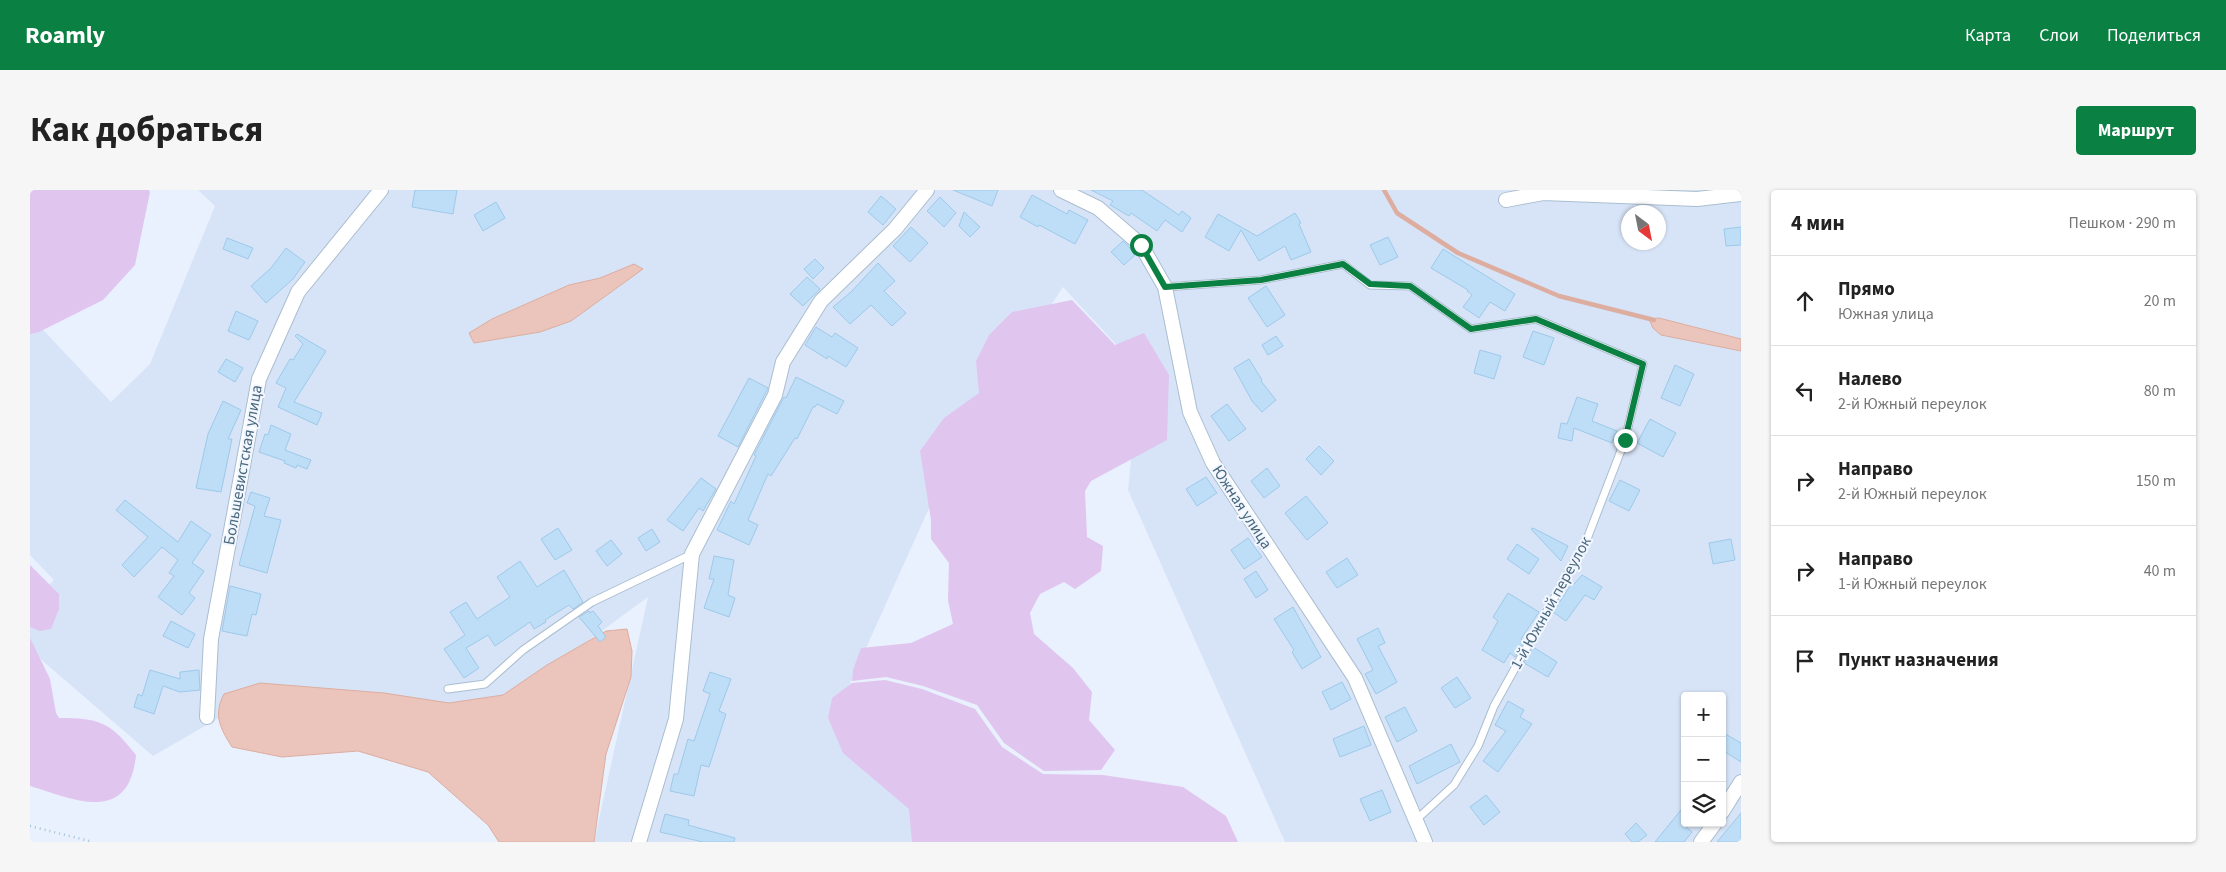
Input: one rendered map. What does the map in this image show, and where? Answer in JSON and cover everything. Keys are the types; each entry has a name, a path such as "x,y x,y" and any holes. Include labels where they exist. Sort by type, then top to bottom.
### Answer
{"street":[{"name":"Большевистская улица","path":"207,717 211,640 259,379 298,292 381,190"},
{"path":"639,842 676,719 692,554 775,395 784,362 821,301 895,229 927,190"},
{"name":"Южная улица","path":"1061,190 1098,208 1141,245 1165,287 1190,412 1213,463 1355,678 1425,842"},
{"path":"1506,200 1543,192 1697,199 1741,194"},
{"path":"1726,806 1741,782"},
{"path":"1701,842 1711,827"}],"lane":[{"name":"1-й Южный переулок","path":"1165,287 1261,280 1343,264 1370,284 1410,286 1471,329 1536,319 1643,364 1625,440 1587,539 1494,706 1478,746 1454,784 1416,820"},
{"path":"448,689 485,684 523,650 592,602 692,554"}],"path":[{"path":"30,826 94,842"}],"shaded area":[{"path":"30,190 149,190 150,192 135,265 103,300 39,332 30,334"},
{"path":"198,190 1741,190 1741,842 1285,842 1128,490 1140,370 1063,287 957,446 834,719 931,818 930,842 594,842 648,597 486,716 264,692 153,756 30,650 30,605 54,580 30,555 30,320 32,318 111,402 150,364 215,206"},
{"path":"634,264 643,269 571,321 540,332 474,343 469,333 492,319 569,285 600,278"},
{"path":"1072,300 1115,345 1144,333 1169,375 1167,440 1091,481 1085,491 1087,537 1103,546 1101,571 1075,589 1064,582 1040,594 1030,613 1034,634 1073,668 1092,692 1089,720 1115,750 1101,770 1044,771 1004,743 977,705 923,686 886,677 852,681 853,670 861,648 911,643 953,624 948,600 949,563 931,539 931,520 920,451 944,418 979,393 976,361 989,335 1012,312"},
{"path":"1659,318 1741,339 1741,351 1661,335 1653,328 1649,319"},
{"path":"30,565 59,594 59,609 51,629 40,631 30,627"},
{"path":"627,629 632,651 631,677 606,754 594,842 499,842 488,825 428,772 358,751 282,757 232,747 219,721 219,708 224,694 260,683 384,693 449,703 503,695 547,665 606,631"},
{"path":"30,638 50,679 56,713 59,718 85,719 103,724 119,735 136,755 131,777 123,791 111,799 97,802 81,801 30,786"},
{"path":"885,680 922,689 975,709 1002,747 1043,774 1103,775 1183,787 1226,816 1238,842 912,842 909,809 843,753 828,718 832,698 852,683"}],"building":[{"path":"415,190 457,190 453,214 412,207"},
{"path":"953,190 998,190 992,206"},
{"path":"1091,190 1142,190 1179,215 1182,211 1191,218 1182,232 1165,220 1157,231 1131,213 1129,216 1110,205 1113,201"},
{"path":"1032,195 1067,214 1069,210 1088,220 1075,244 1020,217"},
{"path":"881,196 896,209 883,225 868,212"},
{"path":"940,197 956,213 944,227 927,211"},
{"path":"496,202 505,218 483,231 474,215"},
{"path":"964,212 980,227 970,237 959,226"},
{"path":"1295,213 1301,223 1299,224 1311,252 1291,260 1285,246 1259,261 1241,230 1229,251 1205,237 1218,214 1257,236"},
{"path":"911,227 928,243 910,262 893,246"},
{"path":"1741,227 1741,245 1726,246 1724,229"},
{"path":"1388,237 1398,257 1380,265 1370,245"},
{"path":"227,238 253,248 248,259 223,249"},
{"path":"1123,241 1136,254 1124,265 1111,252"},
{"path":"286,248 305,262 293,279 266,303 251,286 271,268"},
{"path":"1443,249 1515,294 1505,311 1490,302 1479,318 1463,307 1472,295 1468,290 1431,268"},
{"path":"815,259 824,268 813,279 804,269"},
{"path":"878,263 895,281 884,291 906,313 892,326 871,305 850,324 833,307 851,292"},
{"path":"807,277 820,289 803,306 790,294"},
{"path":"1266,286 1285,315 1267,327 1248,298"},
{"path":"236,311 258,321 249,340 228,331"},
{"path":"816,327 832,337 835,333 858,348 846,367 828,356 827,359 805,345"},
{"path":"1533,331 1554,338 1544,365 1523,357"},
{"path":"297,334 326,351 294,402 322,413 317,425 278,407 286,388 276,383 290,359 293,360 303,344 295,336"},
{"path":"1276,336 1283,346 1268,355 1262,345"},
{"path":"1480,350 1501,356 1494,379 1474,373"},
{"path":"226,359 243,368 235,382 218,372"},
{"path":"1249,359 1261,381 1276,400 1262,412 1252,401 1234,368"},
{"path":"1675,365 1694,374 1680,406 1661,398"},
{"path":"796,377 844,401 837,414 817,404 813,407 797,439 795,438 771,476 768,474 748,520 758,525 749,545 717,530 731,501 734,504 756,456 754,455"},
{"path":"749,378 768,388 738,447 718,436"},
{"path":"1577,397 1598,404 1592,421 1617,431 1612,443 1574,428 1572,441 1558,438 1561,423 1567,424"},
{"path":"223,401 241,410 228,439 232,439 221,492 196,488 208,434"},
{"path":"1227,404 1246,429 1229,441 1211,416"},
{"path":"1650,419 1676,433 1663,457 1637,443"},
{"path":"271,425 291,434 285,450 311,460 307,469 297,465 296,468 284,463 285,461 259,452 265,434 268,435"},
{"path":"1319,446 1334,461 1321,475 1306,459"},
{"path":"1267,468 1280,486 1264,498 1251,481"},
{"path":"1206,477 1217,493 1197,506 1186,489"},
{"path":"701,478 716,489 703,511 699,508 683,531 667,520"},
{"path":"1620,480 1640,490 1629,511 1609,501"},
{"path":"251,492 270,498 264,516 281,520 267,573 239,565 255,506 247,503"},
{"path":"1306,496 1328,523 1307,540 1285,513"},
{"path":"125,500 178,542 191,521 211,535 192,563 204,571 189,593 195,598 182,615 158,597 174,576 169,573 178,560 162,547 134,577 122,565 148,537 116,510"},
{"path":"558,528 572,550 555,560 541,539"},
{"path":"1533,528 1568,546 1561,561 1531,529"},
{"path":"652,529 660,542 646,551 638,538"},
{"path":"1248,538 1262,557 1244,569 1231,550"},
{"path":"1731,539 1735,560 1713,564 1709,543"},
{"path":"611,540 622,554 607,566 596,551"},
{"path":"1517,544 1539,559 1529,574 1507,559"},
{"path":"714,556 734,560 728,595 735,598 729,617 704,608 714,579 709,579"},
{"path":"1347,558 1358,575 1337,588 1326,572"},
{"path":"520,561 537,587 564,570 583,602 573,609 569,605 534,629 530,622 495,646 488,635 466,648 479,668 464,678 444,649 465,635 450,612 466,602 477,619 510,597 497,577"},
{"path":"1256,571 1268,590 1256,598 1244,579"},
{"path":"1582,575 1602,587 1594,600 1585,595 1566,621 1553,612 1572,583 1574,584"},
{"path":"230,586 261,594 256,615 252,614 247,636 222,631"},
{"path":"1508,593 1539,612 1521,639 1524,641 1515,657 1510,653 1504,663 1482,650 1498,621 1493,617"},
{"path":"1293,607 1321,657 1302,669 1292,652 1294,650 1274,619"},
{"path":"589,611 590,613 593,611 602,622 598,626 606,637 600,642 579,617"},
{"path":"171,621 195,634 188,648 163,636"},
{"path":"1378,628 1385,643 1378,646 1397,682 1376,694 1365,674 1373,670 1357,639"},
{"path":"1533,647 1557,662 1548,677 1524,663"},
{"path":"150,670 180,679 180,672 199,670 200,690 180,692 163,686 154,714 134,707 138,694 142,696"},
{"path":"710,672 731,679 719,711 726,714 709,767 701,765 694,796 670,791 674,774 678,774 688,739 694,741 710,694 703,691"},
{"path":"1457,677 1471,698 1455,708 1441,688"},
{"path":"1342,682 1351,699 1331,710 1322,692"},
{"path":"1508,701 1524,710 1520,717 1532,724 1498,772 1483,761 1506,731 1495,725"},
{"path":"1405,707 1417,731 1397,742 1385,717"},
{"path":"1364,726 1371,745 1340,757 1333,739"},
{"path":"1726,734 1741,743 1741,762 1726,753"},
{"path":"1451,744 1460,762 1417,784 1409,766"},
{"path":"1382,790 1391,812 1370,821 1360,799"},
{"path":"1486,795 1500,812 1484,825 1470,807"},
{"path":"1681,810 1681,827 1686,827 1692,832 1684,842 1655,842"},
{"path":"1741,813 1741,842 1717,842"},
{"path":"665,814 689,820 688,825 735,838 734,842 703,842 660,832"},
{"path":"1636,823 1647,835 1638,842 1632,842 1625,834"}],"waterway":[{"path":"1384,190 1397,213 1458,253 1559,296 1654,320"}],"route":[{"path":"1141,245 1165,287 1261,280 1343,264 1370,284 1410,286 1471,329 1536,319 1643,364 1625,440"}]}
